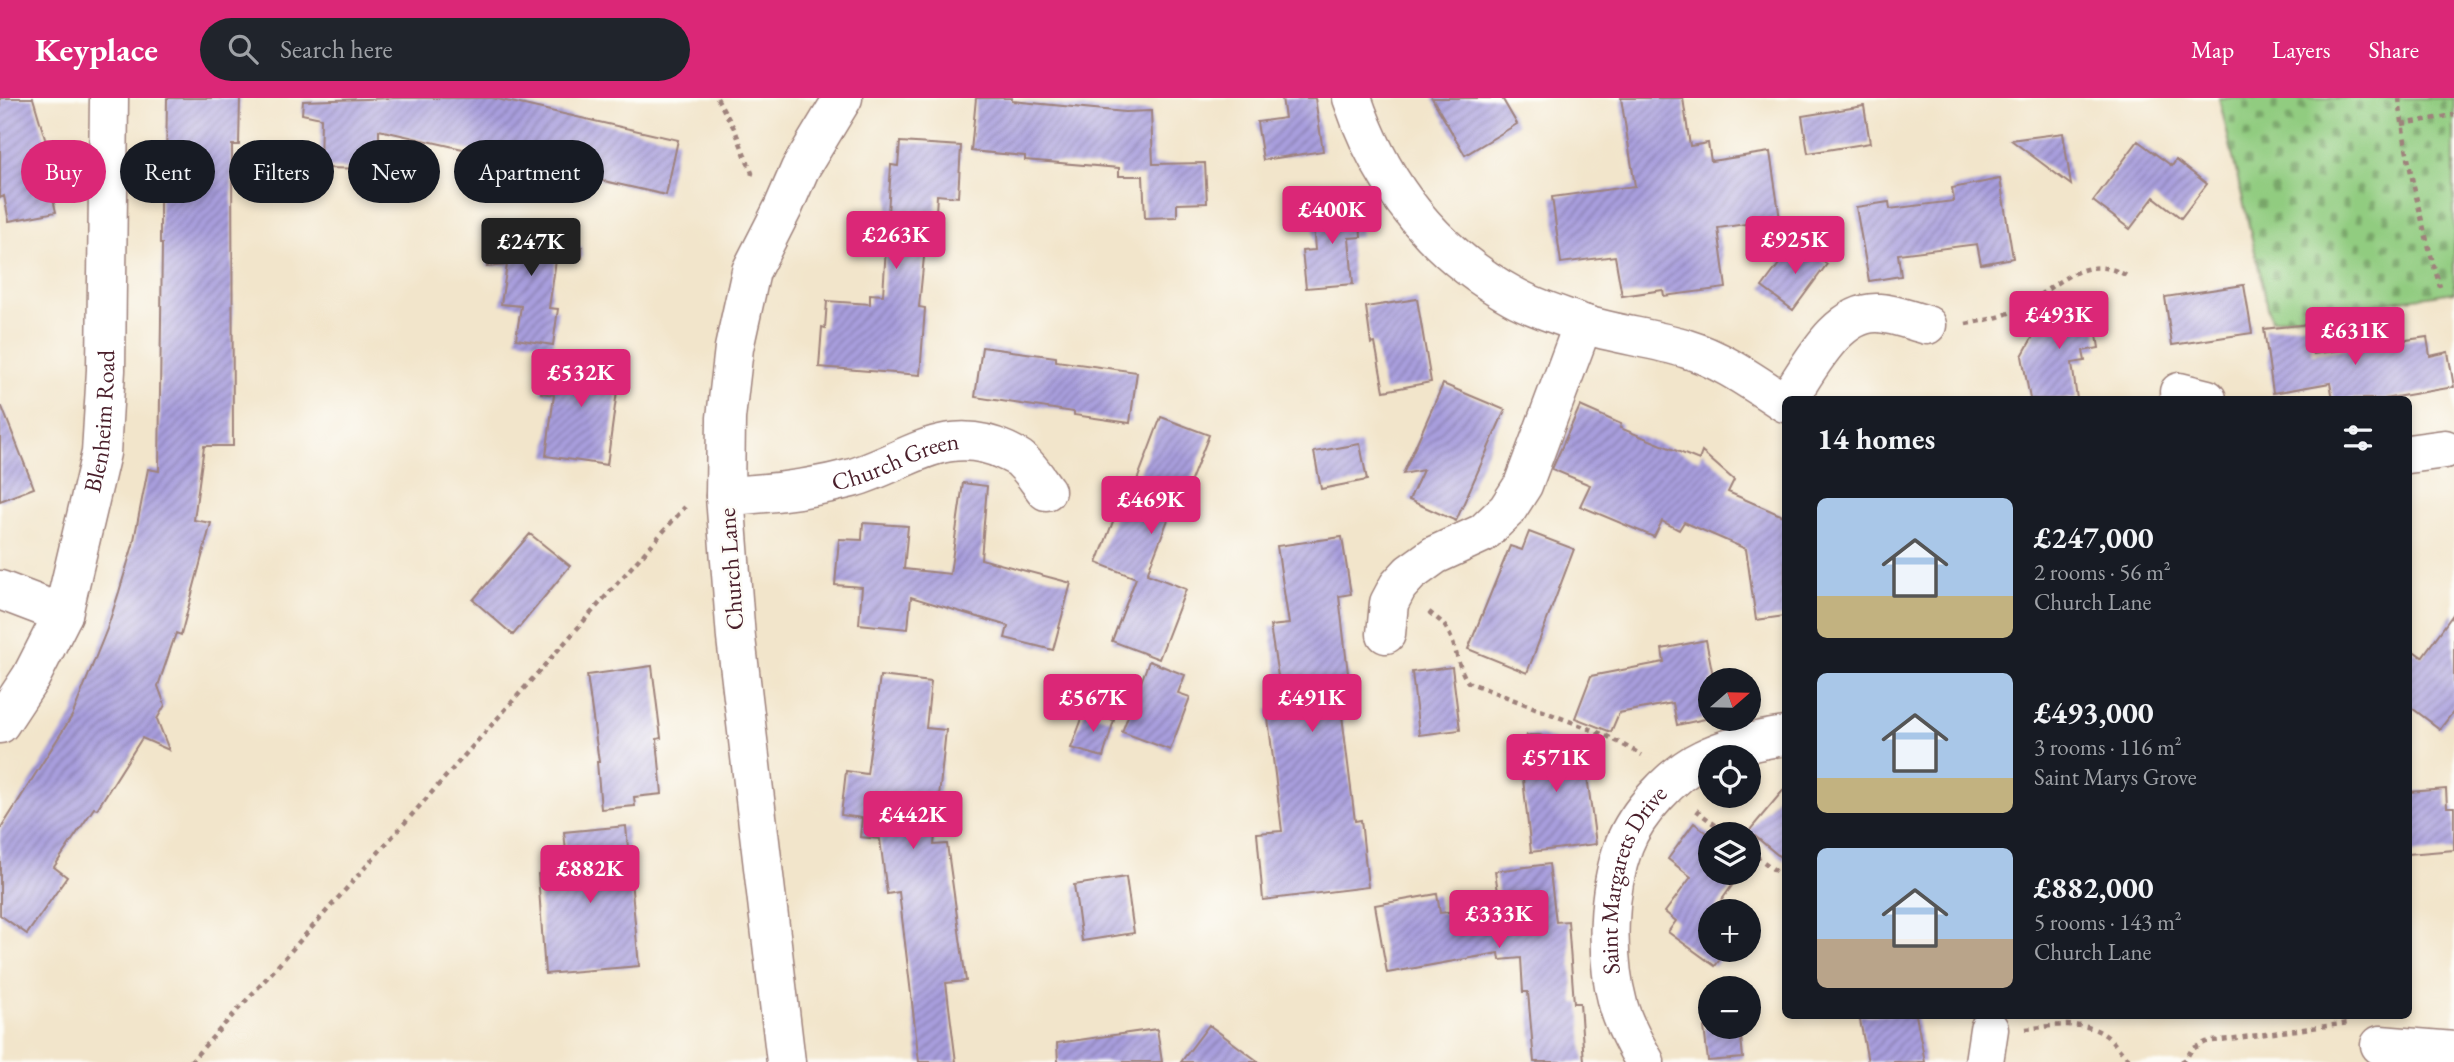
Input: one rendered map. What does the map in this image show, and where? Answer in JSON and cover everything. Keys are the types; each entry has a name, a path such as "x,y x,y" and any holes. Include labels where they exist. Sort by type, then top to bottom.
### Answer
{"street":[{"name":"Blenheim Road","path":"0,724 31,677 63,614 101,453 106,370 109,98"},
{"name":"Church Lane","path":"786,1062 736,638 725,496 726,418 734,348 751,271 800,169 843,98"},
{"path":"1352,98 1362,128 1386,176 1421,224 1467,265 1514,297 1583,324 1689,349 1739,372 1782,398"},
{"path":"1790,396 1836,330 1857,316 1878,313 1927,325"},
{"path":"1386,634 1389,603 1398,586 1410,573 1435,555 1483,533 1507,510 1523,485 1583,324"},
{"name":"Church Green","path":"725,496 777,493 816,487 856,477 937,444 963,440 992,445 1022,460 1046,491"},
{"path":"0,590 63,614"},
{"name":"Saint Margarets Drive","path":"1645,1062 1618,1005 1610,953 1611,898 1625,843 1655,795 1701,759 1746,742 1782,736"},
{"path":"2372,1036 2454,1051"}],"path":[{"path":"717,98 735,130 752,173 749,183"},
{"path":"2399,98 2421,221 2441,287"},
{"path":"2402,124 2454,115"},
{"path":"1927,325 1955,327 2010,313 2073,273 2092,267 2115,269 2127,276"},
{"path":"190,1062 692,499 725,496"},
{"path":"1398,586 1445,625 1452,638 1460,671 1468,682 1605,735 1657,762 1669,782"},
{"path":"1761,860 1782,876"},
{"path":"1986,1045 2026,1030 2070,1025 2094,1028 2134,1062"},
{"path":"2181,1062 2192,1048 2206,1042 2372,1036"}],"green space":[{"path":"2219,98 2454,98 2454,292 2271,320"}],"building":[{"path":"0,98 33,98 45,140 21,140 21,203 54,203 56,212 9,221 4,196 0,198"},
{"path":"167,98 240,98 239,140 229,140 229,203 232,203 233,446 204,446 194,520 211,523 181,635 176,633 158,686 165,705 157,719 169,750 142,738 97,809 94,808 54,867 67,877 27,934 0,915 0,830 72,716 119,592 133,545 148,469 159,471 160,203 215,203 215,140 166,140"},
{"path":"493,98 678,140 666,195 604,181 604,140 454,140 454,147 440,144 440,140 423,140 379,130 379,140 348,140 348,168 334,168 334,140 321,140 321,118 302,114 303,101"},
{"path":"976,98 1012,98 1012,101 1125,112 1151,111 1153,164 1205,163 1207,203 1177,204 1177,217 1145,218 1143,176 1119,176 1119,168 1025,160 1025,156 971,151"},
{"path":"1282,98 1315,98 1323,151 1263,160 1257,122 1285,118"},
{"path":"1432,98 1502,98 1517,124 1465,155"},
{"path":"1621,98 1683,98 1690,146 1708,143 1711,161 1770,152 1780,219 1718,228 1726,288 1664,296 1663,290 1622,296 1615,256 1561,263 1552,197 1635,186"},
{"path":"1864,106 1870,143 1808,153 1802,116"},
{"path":"2063,133 2071,185 2011,140"},
{"path":"2138,141 2172,166 2176,160 2207,184 2181,218 2154,197 2130,229 2093,201"},
{"path":"900,142 961,146 958,197 937,195 934,248 925,247 919,307 925,308 920,375 819,367 827,301 870,304 870,294 883,295 891,165 898,166"},
{"path":"2000,179 2013,258 1981,264 1977,244 1898,254 1901,276 1869,281 1856,207 1889,202 1890,209 1954,201 1952,188"},
{"path":"1359,204 1361,237 1349,238 1353,284 1306,288 1302,251 1315,250 1312,208"},
{"path":"507,228 560,236 559,243 582,247 582,258 556,260 549,308 558,309 553,345 516,339 521,306 501,304 507,265 487,267 492,233 505,235"},
{"path":"1796,241 1827,264 1793,310 1762,287"},
{"path":"2244,285 2252,333 2172,345 2165,297"},
{"path":"1417,299 1431,382 1384,391 1375,343 1371,344 1366,307"},
{"path":"2092,303 2099,348 2083,351 2085,361 2072,363 2077,396 2029,396 2022,356 2036,331 2033,312"},
{"path":"2308,324 2312,354 2427,337 2430,356 2448,352 2454,387 2402,396 2332,396 2330,383 2273,393 2264,329"},
{"path":"982,347 1137,372 1130,423 975,397"},
{"path":"548,356 620,369 607,465 546,456 554,395 541,393"},
{"path":"1443,384 1505,410 1456,521 1409,500 1423,470 1403,474"},
{"path":"1580,406 1621,424 1620,428 1699,460 1702,452 1734,480 1728,492 1782,516 1782,616 1756,620 1746,549 1684,522 1679,530 1662,521 1654,537 1580,506 1590,485 1552,469"},
{"path":"0,407 34,488 0,501"},
{"path":"1161,417 1209,435 1188,488 1181,486 1147,574 1186,589 1159,659 1112,641 1136,578 1097,563 1124,493 1131,496"},
{"path":"1360,444 1367,480 1321,489 1314,452"},
{"path":"963,483 987,486 981,559 1071,583 1053,650 1005,638 1008,626 911,597 908,629 859,624 862,587 835,585 839,539 862,540 863,523 908,526 904,569 950,574"},
{"path":"1529,532 1574,549 1527,673 1468,649 1510,546 1522,550"},
{"path":"530,534 570,566 513,635 473,600"},
{"path":"1342,537 1351,594 1339,596 1349,682 1338,683 1355,821 1361,820 1368,887 1263,900 1257,833 1282,831 1267,710 1283,708 1270,626 1289,624 1277,546"},
{"path":"2454,613 2454,711 2440,729 2412,708 2412,650 2422,657"},
{"path":"1706,640 1711,668 1698,668 1698,721 1677,725 1673,703 1619,713 1611,732 1575,718 1591,676 1664,662 1662,649"},
{"path":"1149,661 1185,675 1178,693 1190,697 1170,750 1122,732"},
{"path":"652,666 661,738 657,739 662,794 634,797 635,806 601,809 599,762 587,675"},
{"path":"1452,667 1460,730 1419,735 1412,672"},
{"path":"880,676 931,682 926,728 946,730 934,845 947,844 966,981 946,983 956,1062 919,1062 899,892 887,894 880,839 860,837 862,818 841,815 846,771 867,774"},
{"path":"1085,711 1114,720 1103,757 1071,748"},
{"path":"1527,735 1540,735 1591,753 1586,768 1596,844 1531,852 1523,779 1513,776"},
{"path":"2446,789 2447,807 2454,807 2454,850 2412,854 2412,792"},
{"path":"1782,792 1782,858 1761,841 1761,822 1757,822"},
{"path":"1694,823 1698,826 1698,885 1732,885 1722,899 1698,899 1698,954 1668,932 1676,921 1665,912 1691,877 1668,859"},
{"path":"626,826 639,966 545,974 538,874 568,871 564,832"},
{"path":"1549,864 1556,922 1568,921 1574,1003 1580,1003 1584,1062 1534,1062 1528,992 1523,992 1521,958 1500,960 1499,953 1387,973 1375,905 1437,894 1440,913 1500,906 1495,871"},
{"path":"1126,877 1134,933 1082,941 1074,885"},
{"path":"1860,1019 1917,1019 1925,1062 1868,1062"},
{"path":"1209,1025 1259,1062 1181,1062"},
{"path":"1157,1029 1162,1062 1058,1062 1057,1043"},
{"path":"1705,1039 1741,1039 1743,1058 1708,1061"}]}
